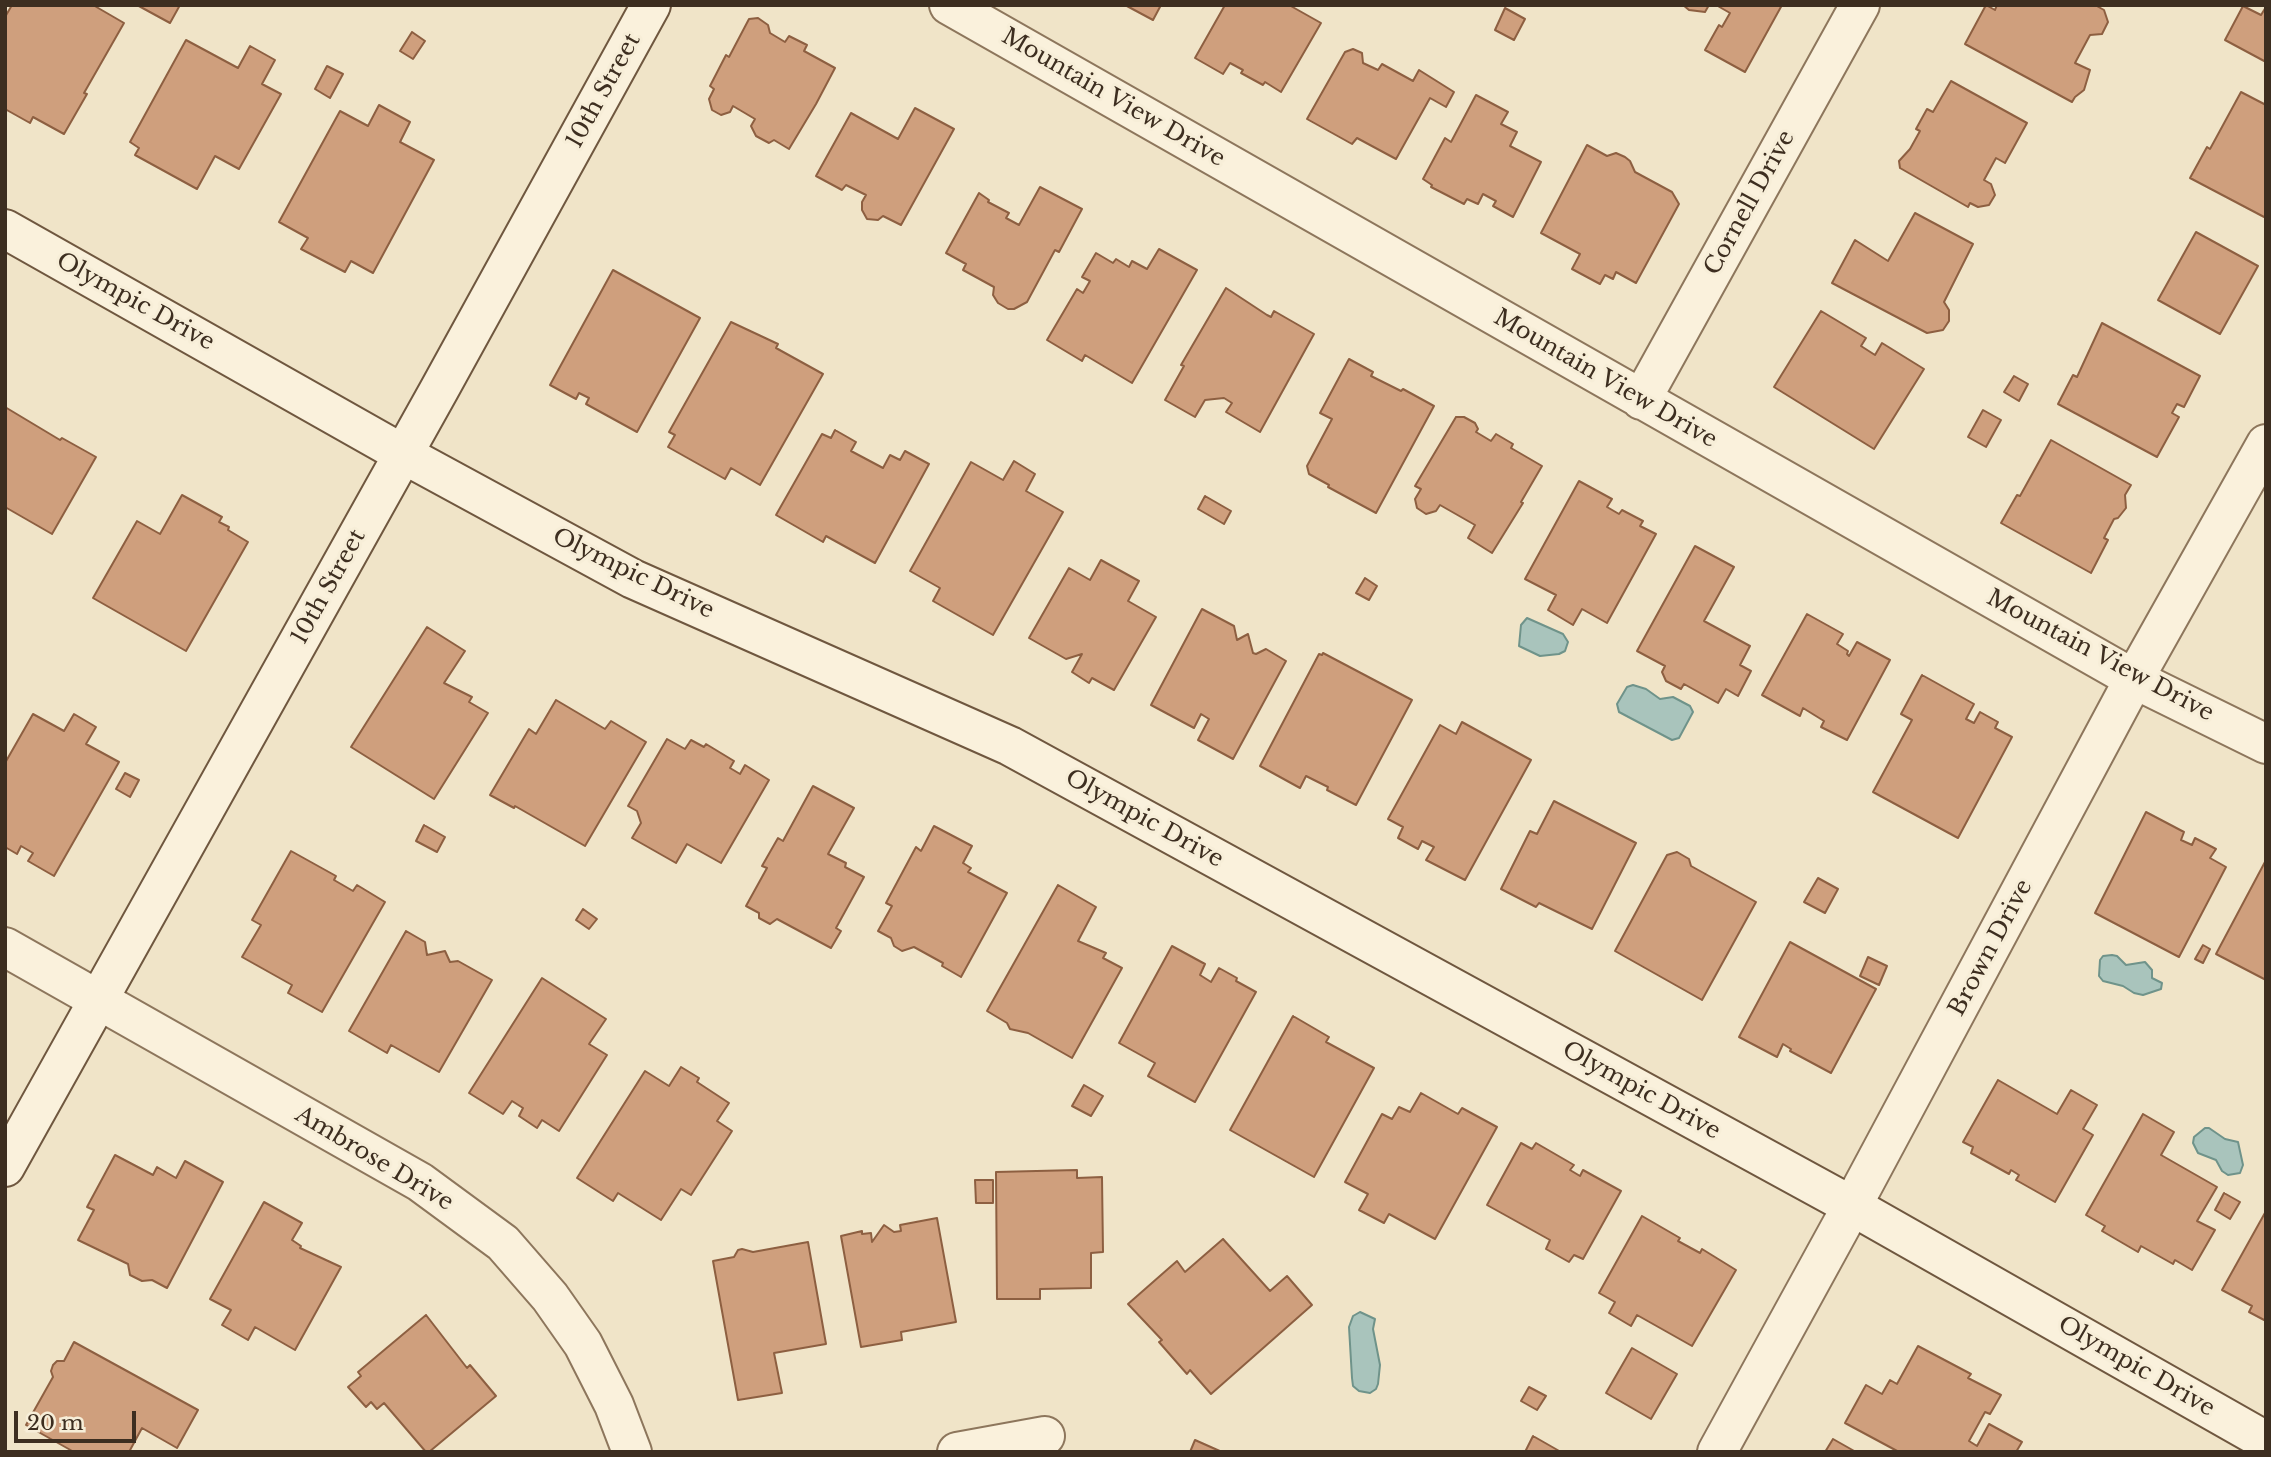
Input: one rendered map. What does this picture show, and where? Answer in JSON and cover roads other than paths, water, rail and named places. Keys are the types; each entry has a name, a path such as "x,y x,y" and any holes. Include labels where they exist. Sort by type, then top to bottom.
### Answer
{"street":[{"name":"10th Street","path":"5,1167 651,5"},
{"name":"Mountain View Drive","path":"949,5 2134,679 2266,744"},
{"name":"Cornell Drive","path":"1641,400 1860,5"},
{"name":"Olympic Drive","path":"5,229 403,454 633,579 1010,746 1852,1206 2266,1441"},
{"name":"Brown Drive","path":"1717,1452 2134,679 2266,444"},
{"name":"Ambrose Drive","path":"5,947 420,1182 503,1243 550,1297 583,1344 614,1405 632,1452"},
{"path":"957,1452 1045,1436"}],"water":[{"path":"1527,618 1563,634 1568,642 1565,651 1540,656 1519,646 1521,625"},
{"path":"1633,685 1646,689 1660,699 1673,697 1690,706 1693,712 1679,738 1672,740 1619,712 1617,704 1627,687"},
{"path":"2112,955 2126,965 2145,962 2152,970 2152,978 2162,983 2161,989 2143,995 2103,981 2099,976 2100,960 2103,956"},
{"path":"2205,1128 2225,1139 2238,1142 2243,1165 2240,1173 2228,1175 2222,1171 2216,1160 2198,1153 2193,1143 2194,1137"},
{"path":"1360,1312 1375,1319 1373,1329 1380,1365 1378,1384 1370,1393 1359,1391 1353,1386 1352,1378 1349,1327 1353,1316"}]}
